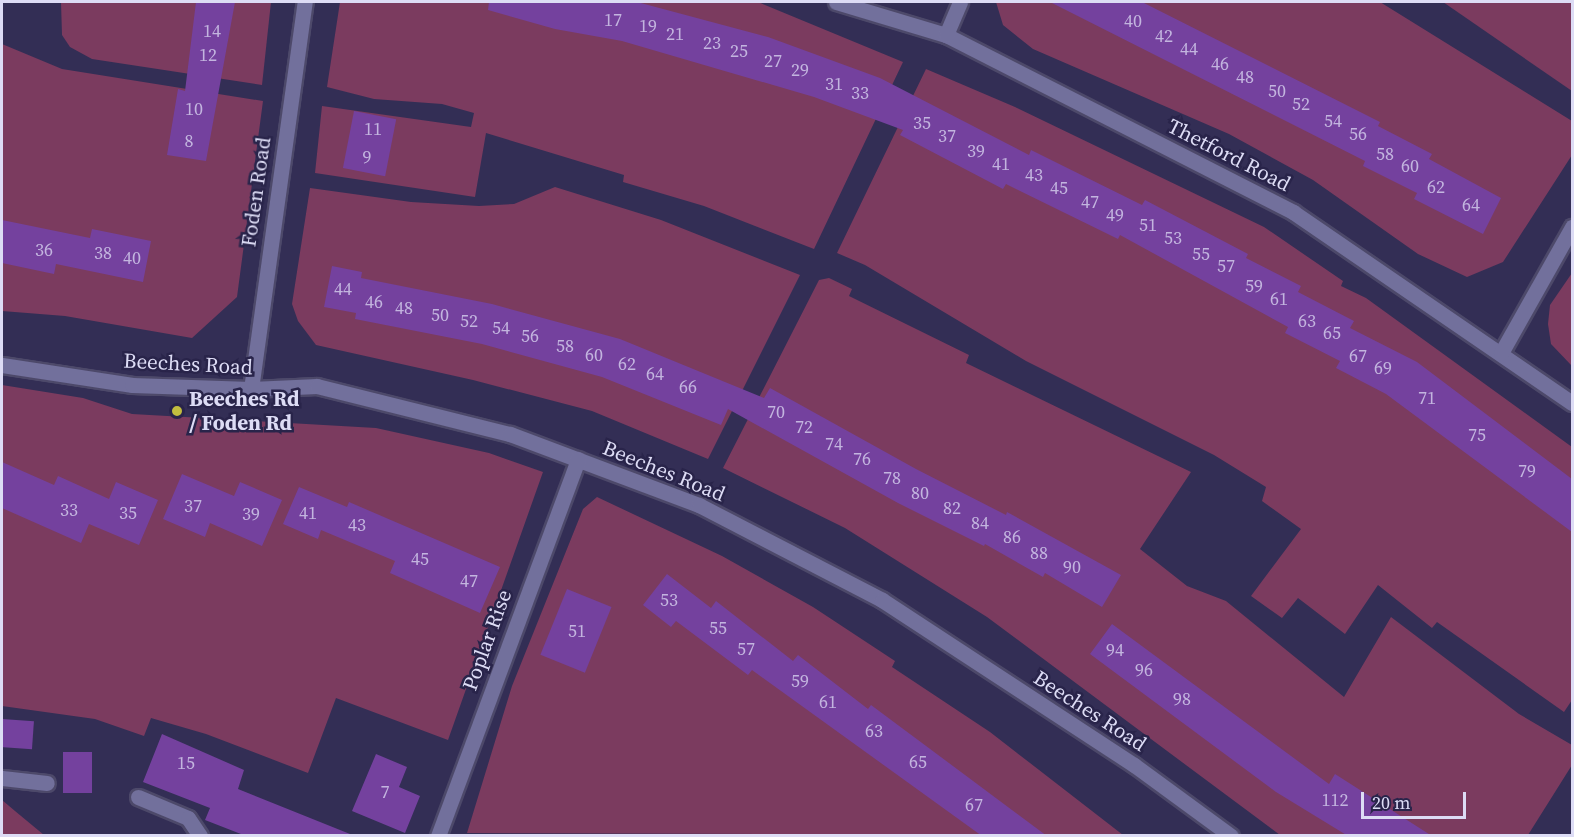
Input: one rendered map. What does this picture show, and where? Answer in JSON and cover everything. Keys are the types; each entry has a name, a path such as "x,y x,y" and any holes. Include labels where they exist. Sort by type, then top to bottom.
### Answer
{"street":[{"name":"Foden Road","path":"251,389 305,2"},
{"name":"Thetford Road","path":"836,2 946,35 1293,212 1572,403"},
{"path":"946,35 960,2"},
{"path":"1501,353 1572,227"},
{"name":"Beeches Road","path":"2,365 132,385 251,389 317,386 510,434 699,505 882,600 1134,765 1231,836"},
{"name":"Poplar Rise","path":"438,836 578,459"},
{"path":"2,778 47,783"},
{"path":"138,797 188,818 200,836"}],"shaded area":[{"path":"61,2 271,2 262,85 92,59 70,47 62,35"},
{"path":"340,2 758,2 903,62 814,249 704,206 623,182 624,175 486,133 475,197 315,173 322,106 471,127 474,113 442,104 374,99 327,87"},
{"path":"996,2 1380,2 1572,121 1572,155 1503,262 1467,277 1418,254 1313,180 1229,134 1033,49 1003,25"},
{"path":"1443,2 1572,2 1572,91"},
{"path":"2,44 62,69 263,101 237,297 192,338 65,316 2,311"},
{"path":"926,69 1015,107 1264,227 1343,281 1341,286 1366,298 1572,447 1572,700 1564,712 1437,622 1432,628 1378,585 1345,634 1298,598 1282,618 1251,596 1301,529 1262,501 1266,487 1214,455 1026,361 865,265 837,253"},
{"path":"555,187 661,220 800,275 708,459 592,411 473,380 316,345 298,321 292,304 310,188 411,202 479,206 514,204"},
{"path":"1572,273 1572,366 1551,344 1548,324 1550,305"},
{"path":"829,278 852,289 849,296 969,355 966,363 1191,472 1140,549 1187,586 1226,601 1344,697 1391,617 1519,714 1572,745 1572,765 1528,835 1280,835 987,617 845,528 723,468 819,280"},
{"path":"2,385 83,398 132,414 376,428 489,453 543,472 448,740 336,698 308,773 206,734 151,718 144,736 95,719 2,706"},
{"path":"597,497 722,556 813,607 895,661 892,667 990,732 1123,835 467,833 512,686 583,509"},
{"path":"2,800 15,811 44,835 2,835"}],"building":[{"path":"196,2 235,2 206,161 167,155 178,89 185,91"},
{"path":"489,2 637,2 768,37 880,78 1029,155 1031,150 1142,205 1145,200 1248,254 1246,258 1301,286 1298,292 1354,321 1350,328 1417,362 1572,479 1572,532 1386,394 1336,368 1340,361 1285,333 1288,327 1120,235 1118,239 1006,184 1003,189 900,135 903,130 814,97 622,41 555,29 488,10"},
{"path":"1050,2 1142,2 1380,122 1378,126 1432,154 1429,159 1501,198 1483,234 1414,199 1417,193 1363,166 1365,161"},
{"path":"354,111 396,119 385,176 343,168"},
{"path":"2,220 90,238 92,229 151,241 143,282 56,264 54,274 2,263"},
{"path":"332,266 362,272 361,278 492,304 620,339 764,398 770,388 916,469 1006,515 1007,512 1121,575 1102,607 1045,573 1043,577 985,544 984,546 898,503 728,409 721,425 602,377 482,344 355,319 356,313 324,307"},
{"path":"2,462 54,485 58,476 109,499 116,482 158,500 139,545 89,524 81,543 2,508"},
{"path":"182,474 234,496 240,482 282,500 262,546 210,523 205,537 163,519"},
{"path":"299,487 347,507 349,502 500,567 480,613 390,573 395,561 321,530 318,539 283,524"},
{"path":"667,574 711,608 716,601 793,661 798,655 868,709 871,705 1047,836 982,836 752,670 748,675 676,621 671,627 643,605"},
{"path":"567,589 612,607 585,673 540,655"},
{"path":"1112,624 1329,784 1335,774 1432,836 1348,836 1276,792 1090,654"},
{"path":"2,719 34,721 32,749 2,747"},
{"path":"162,734 244,770 238,789 355,836 246,836 205,820 210,808 143,782"},
{"path":"63,752 92,752 92,793 63,793"},
{"path":"376,754 407,767 399,787 420,796 405,833 352,811"}],"place":[{"name":"Beeches Rd / Foden Rd","path":"177,411"}]}
